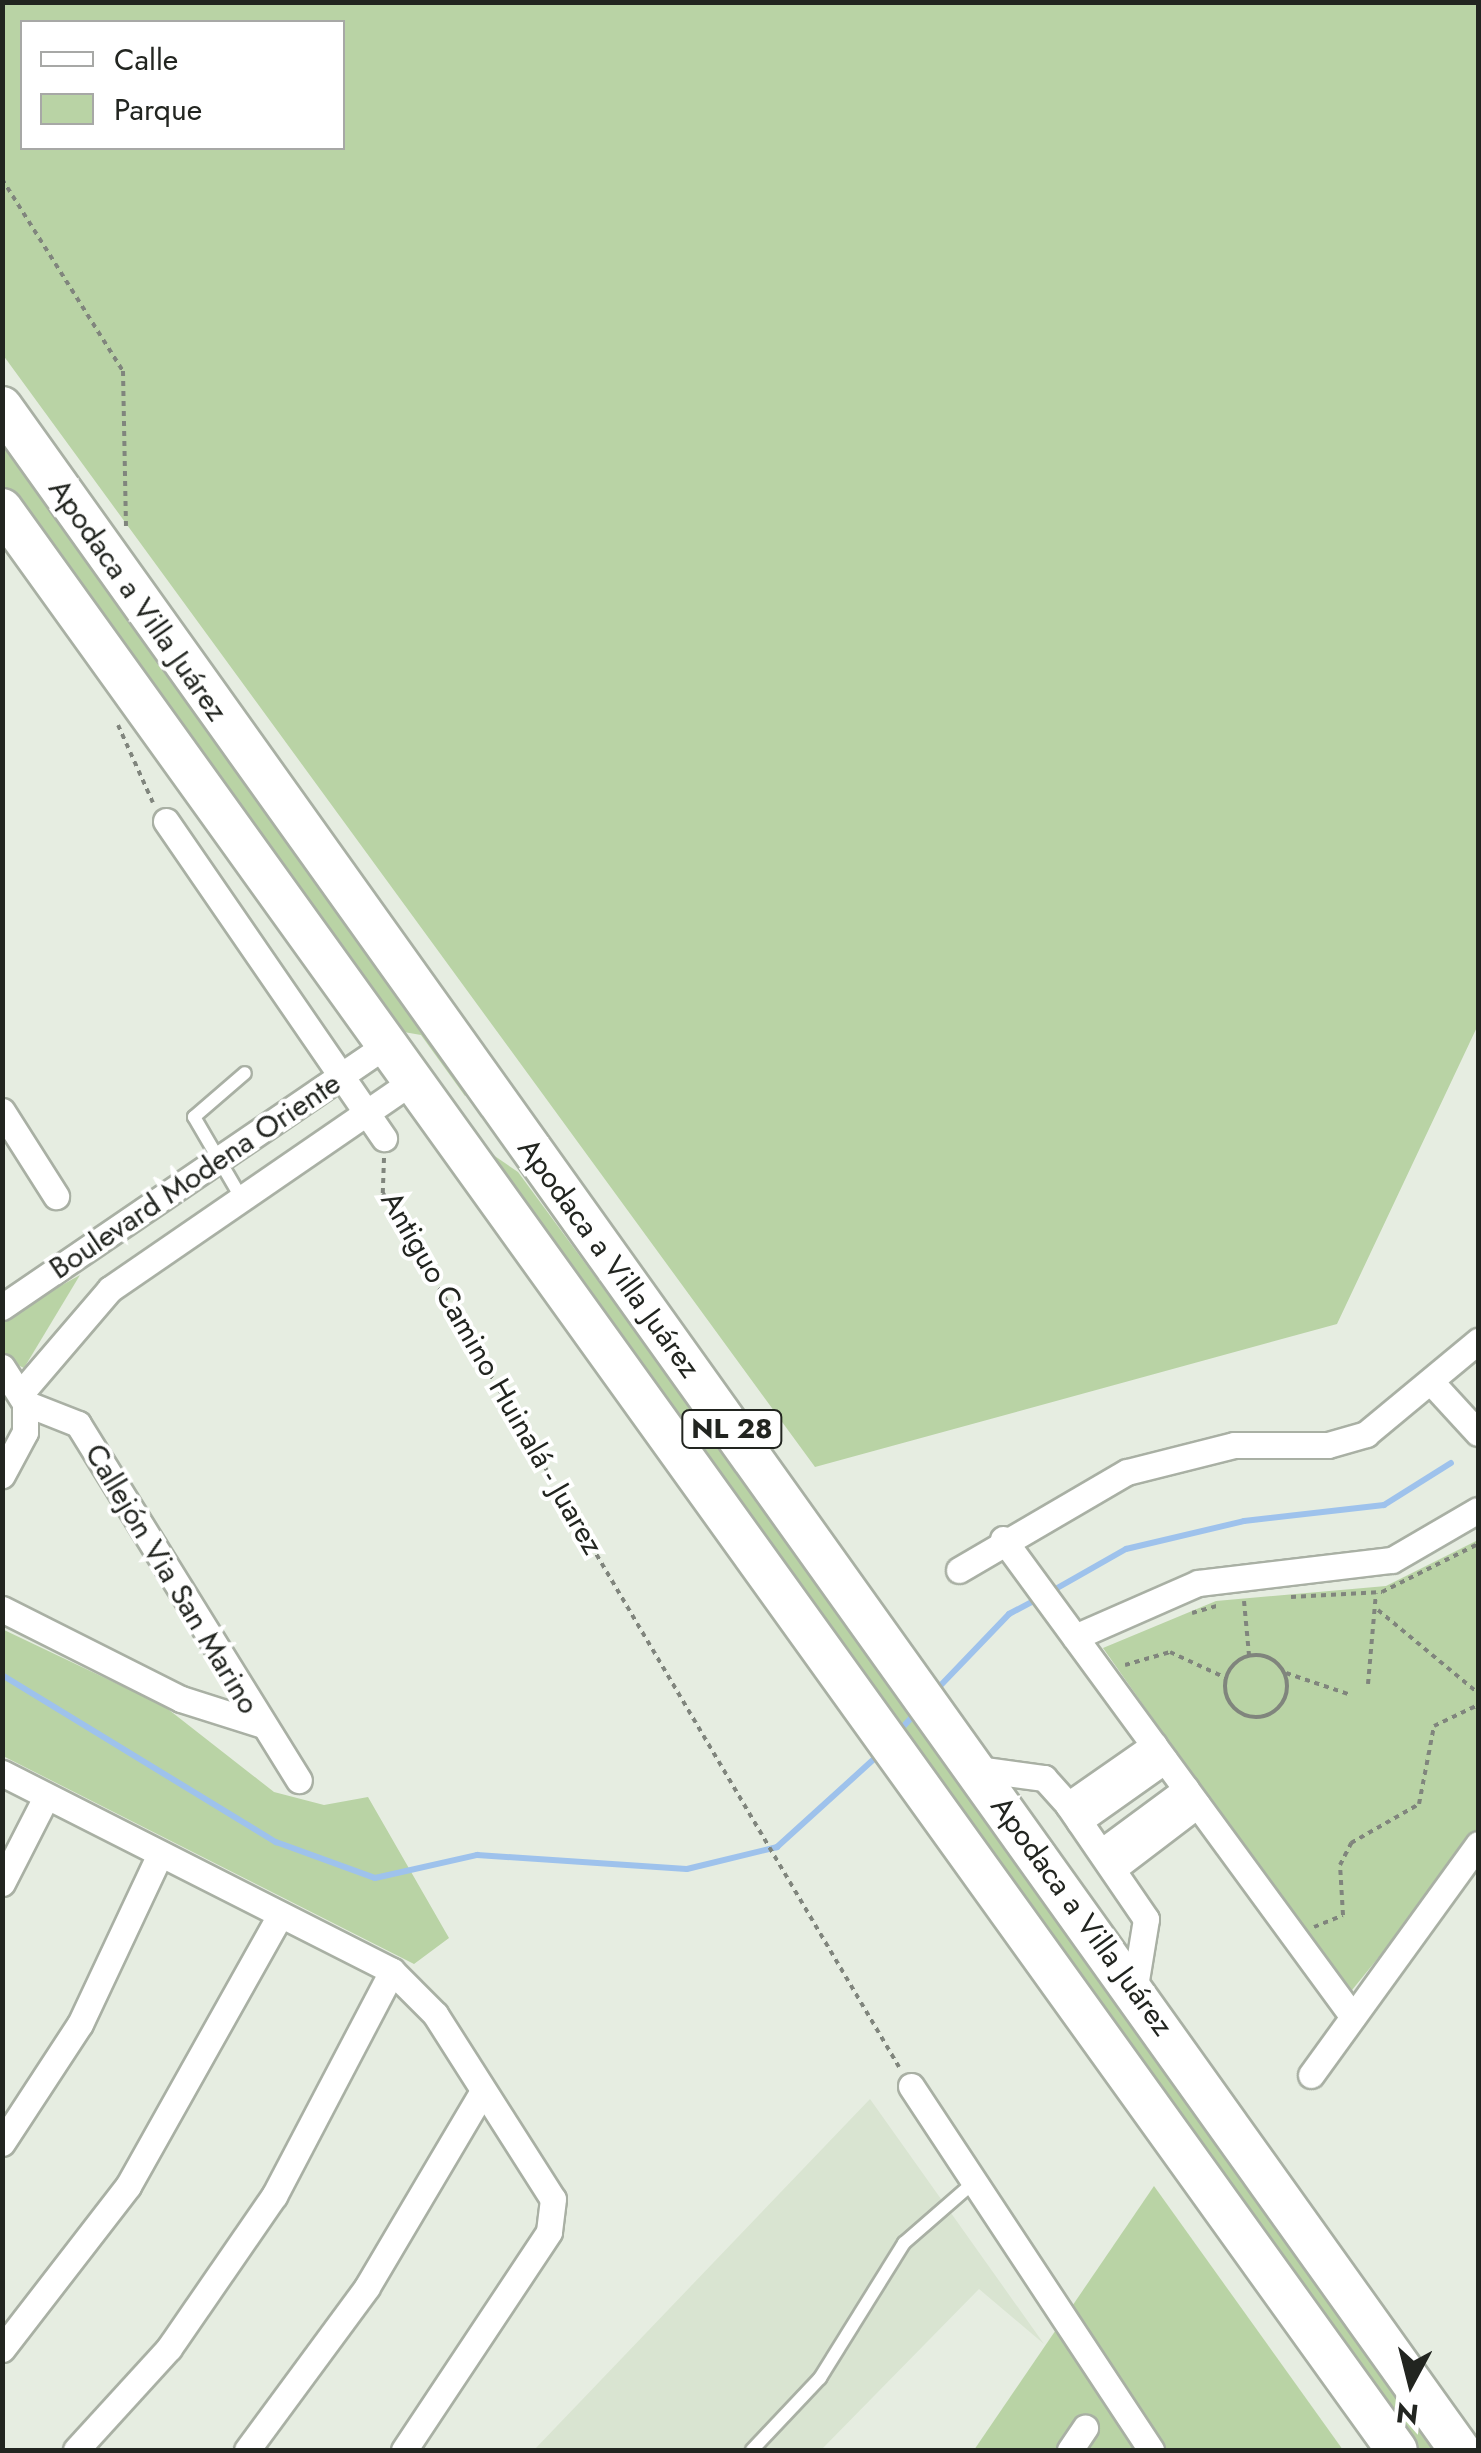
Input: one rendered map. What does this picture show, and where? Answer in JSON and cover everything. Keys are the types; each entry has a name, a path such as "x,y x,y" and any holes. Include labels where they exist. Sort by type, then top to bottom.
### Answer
{"main road":[{"name":"Apodaca a Villa Juárez","path":"2,408 1134,1986 1460,2450"},
{"name":"Apodaca a Villa Juárez","path":"2,509 1398,2450"},
{"path":"387,1044 416,1044 470,1115 528,1146"}],"street":[{"path":"166,820 384,1138"},
{"name":"Boulevard Modena Oriente","path":"2,1307 387,1044"},
{"path":"23,1398 110,1288 414,1080"},
{"path":"2,1111 10,1140 56,1196"},
{"path":"129,1220 156,1257"},
{"path":"84,1251 110,1288"},
{"path":"958,1570 1003,1539 1127,1472 1234,1445 1328,1445 1366,1434 1478,1341"},
{"path":"2,1366 23,1398 21,1447 3,1476"},
{"path":"1432,1383 1478,1433"},
{"name":"Callejón Via San Marino","path":"23,1398 78,1424 260,1724 299,1780"},
{"path":"1075,1637 1198,1583 1392,1560 1478,1510"},
{"path":"1003,1539 1353,2018"},
{"path":"2,1609 198,1707 260,1724"},
{"path":"1073,1813 1159,1752"},
{"path":"977,1769 1044,1778 1073,1813 1146,1919 1134,1986"},
{"path":"2,1773 392,1971 435,2014 553,2199 554,2222 404,2450"},
{"path":"2,1883 46,1797"},
{"path":"1107,1861 1192,1797"},
{"path":"1312,2075 1478,1844"},
{"path":"2,2143 80,2024 160,1854"},
{"path":"2,2348 128,2186 280,1915"},
{"path":"76,2450 168,2348 274,2196 392,1971"},
{"path":"911,2086 1151,2450"},
{"path":"247,2450 367,2287 483,2090"},
{"path":"1070,2450 1085,2428"}],"lane":[{"path":"242,1198 217,1159 195,1113 244,1073"},
{"path":"752,2450 820,2378 904,2243 973,2182"}],"path":[{"path":"2,179 123,372 130,485 121,577"},
{"path":"113,714 142,788 166,820"},
{"name":"Antiguo Camino Huinalá - Juarez","path":"384,1138 383,1193 911,2086"},
{"path":"1279,1597 1376,1593 1478,1544"},
{"path":"1368,1684 1378,1610 1376,1593"},
{"path":"1187,1614 1256,1600"},
{"path":"1244,1601 1249,1656"},
{"path":"1378,1610 1478,1693"},
{"path":"1122,1680 1114,1667 1170,1652 1226,1678"},
{"path":"1249,1656 1284,1673 1351,1695"},
{"path":"1226,1678 1249,1656"},
{"path":"1226,1678 1230,1704 1259,1717 1282,1704 1284,1673"},
{"path":"1304,1931 1342,1915 1340,1865 1351,1843 1419,1804 1434,1726 1478,1705"}],"shaded area":[{"path":"870,2099 1044,2344 979,2289 821,2450 534,2450"}],"green space":[{"path":"2,3 1478,3 1478,1025 1337,1324 815,1467 3,355"},
{"path":"2,445 465,1096 421,1035 398,1031 3,495"},
{"path":"486,1150 518,1172 624,1316 1441,2450 1407,2450"},
{"path":"80,1275 24,1368 3,1358 3,1318"},
{"path":"1478,1540 1478,1835 1348,1995 1103,1648 1216,1601 1386,1586"},
{"path":"2,1629 164,1706 274,1792 324,1805 368,1797 449,1938 414,1964 3,1756"},
{"path":"1154,2186 1343,2450 974,2450"}],"waterway":[{"path":"1052,1591 1126,1549 1244,1521 1384,1505 1451,1463"},
{"path":"940,1686 1009,1614 1041,1597"},
{"path":"2,1675 276,1842 375,1878 477,1855 687,1869 777,1847 875,1758"},
{"path":"900,1730 914,1715"}]}
